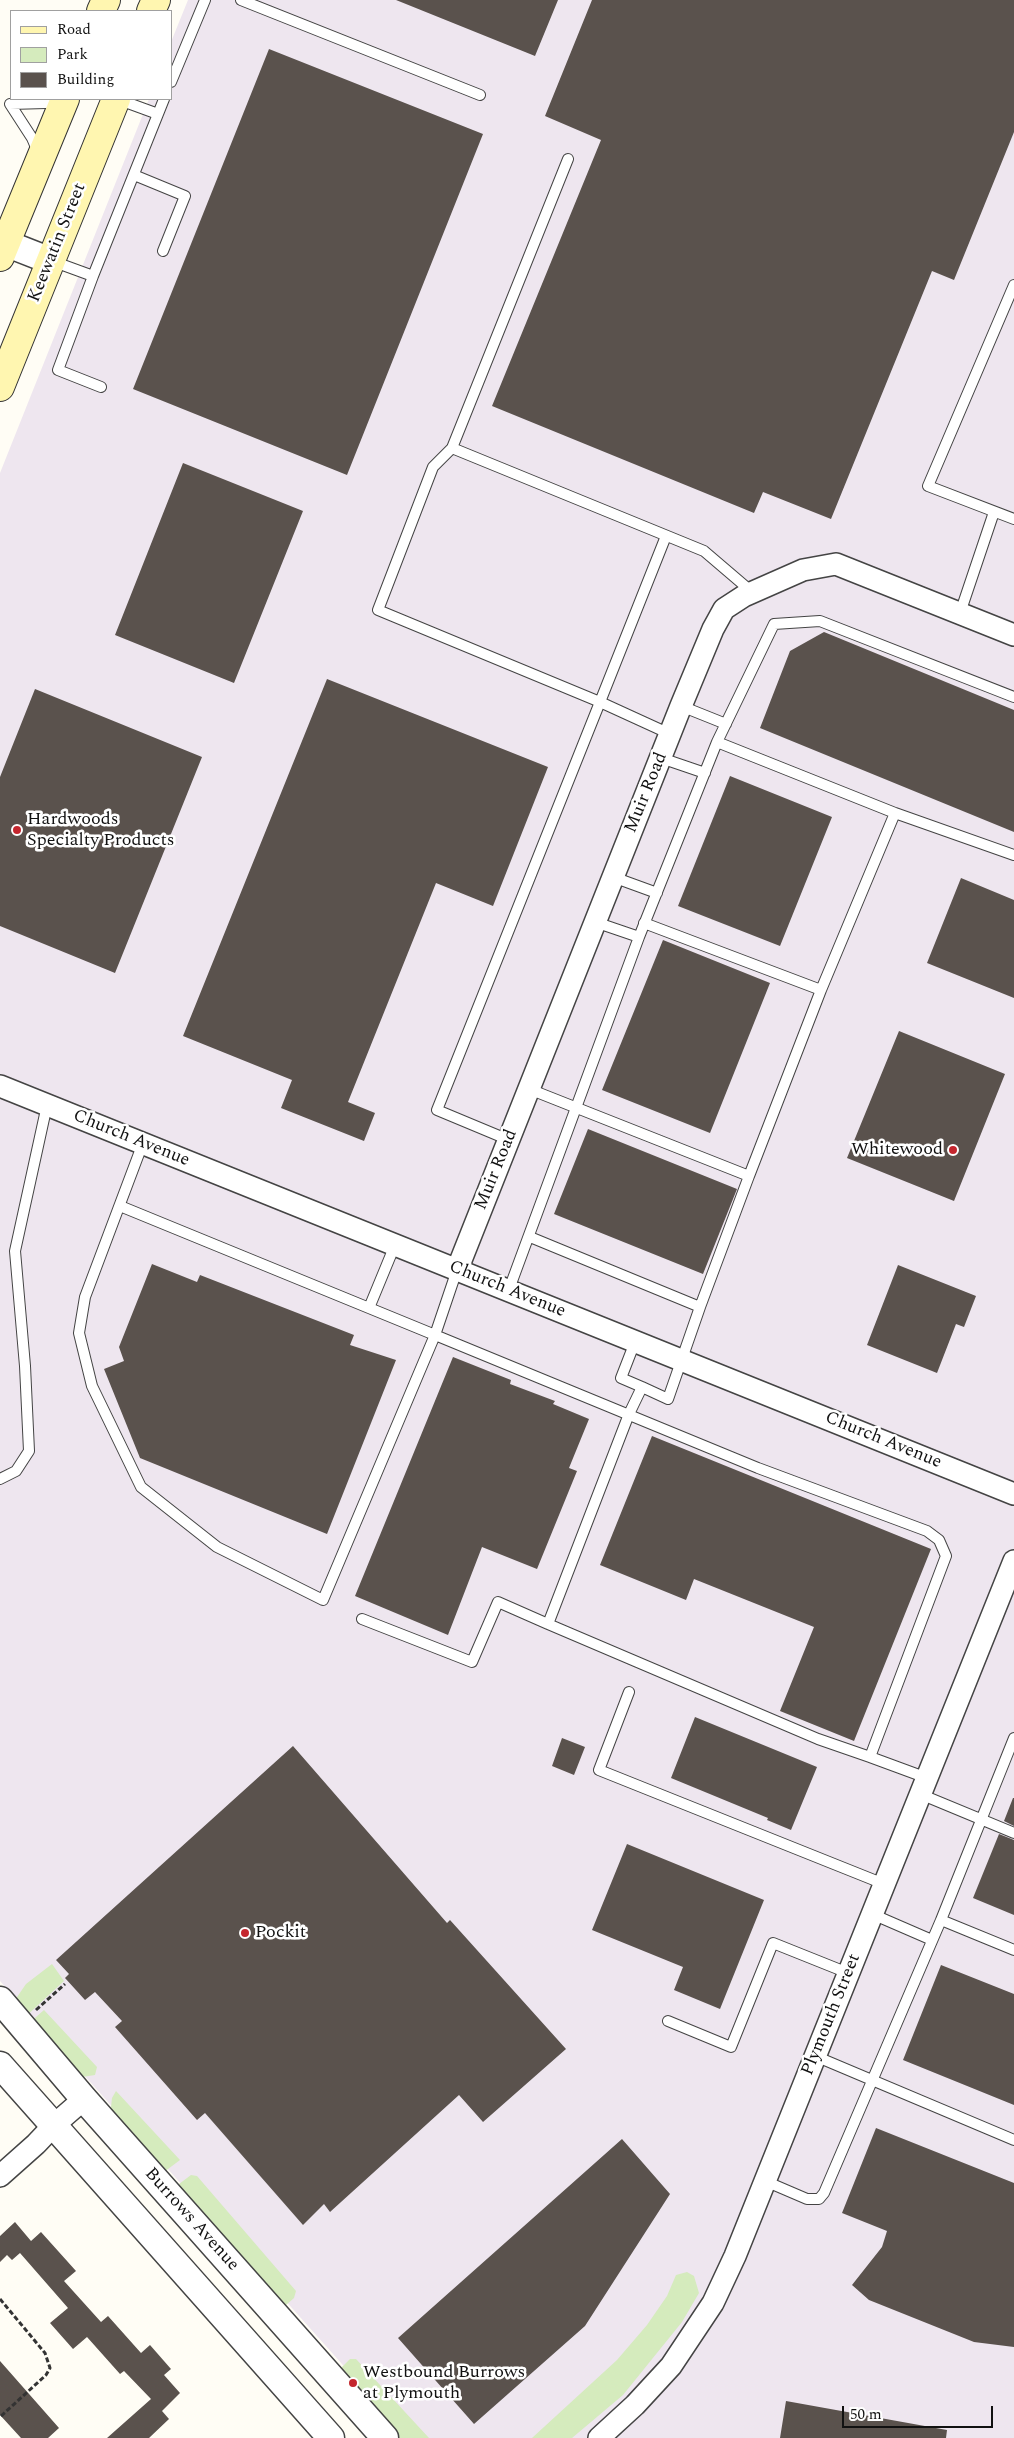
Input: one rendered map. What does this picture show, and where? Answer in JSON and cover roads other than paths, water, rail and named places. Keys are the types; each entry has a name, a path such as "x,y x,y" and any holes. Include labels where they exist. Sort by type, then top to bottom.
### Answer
{"main road":[{"path":"2,247 65,100"},
{"name":"Keewatin Street","path":"0,387 117,100"}],"street":[{"path":"2,247 51,261"},
{"name":"Muir Road","path":"457,1270 670,734 713,629 724,609 752,592 803,570 836,564 1014,635"},
{"name":"Church Avenue","path":"0,1086 1014,1494"},
{"name":"Plymouth Street","path":"599,2438 635,2405 671,2366 713,2304 765,2180 1014,1561"},
{"name":"Burrows Avenue","path":"0,2000 84,2099 384,2438"},
{"path":"0,2065 332,2438"},
{"path":"0,2176 84,2099"}],"lane":[{"path":"172,80 205,0"},
{"path":"241,0 480,95"},
{"path":"41,158 32,138 10,104 46,103 50,100"},
{"path":"120,100 158,114"},
{"path":"101,387 58,370 93,276 164,100"},
{"path":"568,159 452,448 433,467 378,610 600,702 670,734"},
{"path":"134,175 186,196 163,251"},
{"path":"51,261 93,276"},
{"path":"1014,285 928,486 1014,519"},
{"path":"452,448 704,551 752,592"},
{"path":"960,613 994,512"},
{"path":"509,1140 437,1110 666,536"},
{"path":"508,1292 530,1237 644,923 717,742 774,624 820,620 1014,697"},
{"path":"682,706 726,724"},
{"path":"717,742 895,813 1014,855"},
{"path":"661,758 706,773"},
{"path":"635,1342 621,1378 668,1399 749,1176 821,990 895,813"},
{"path":"613,877 657,893"},
{"path":"596,922 639,937"},
{"path":"644,923 821,990"},
{"path":"529,1089 749,1176"},
{"path":"0,1479 16,1471 29,1451 25,1366 15,1251 47,1105"},
{"path":"143,1144 84,1297 78,1334 92,1386 140,1487 217,1547 323,1600 435,1334 457,1270"},
{"path":"120,1206 758,1468 927,1531 938,1540 946,1556 870,1757"},
{"path":"530,1237 700,1307"},
{"path":"369,1308 395,1245"},
{"path":"548,1624 629,1414 642,1388"},
{"path":"362,1619 472,1662 498,1602 818,1739 870,1757 981,1819 1014,1833"},
{"path":"629,1692 600,1770 884,1884"},
{"path":"765,2180 807,2199 819,2199 824,2193 932,1940 1014,1738"},
{"path":"872,1914 932,1940"},
{"path":"940,1920 1014,1950"},
{"path":"668,2021 731,2046 773,1943 848,1973"},
{"path":"815,2056 1014,2140"}],"place":[{"name":"Hardwoods Specialty Products","path":"17,830"},
{"name":"Whitewood","path":"953,1150"},
{"name":"Pockit","path":"245,1933"},
{"name":"Westbound Burrows at Plymouth","path":"353,2383"}]}
